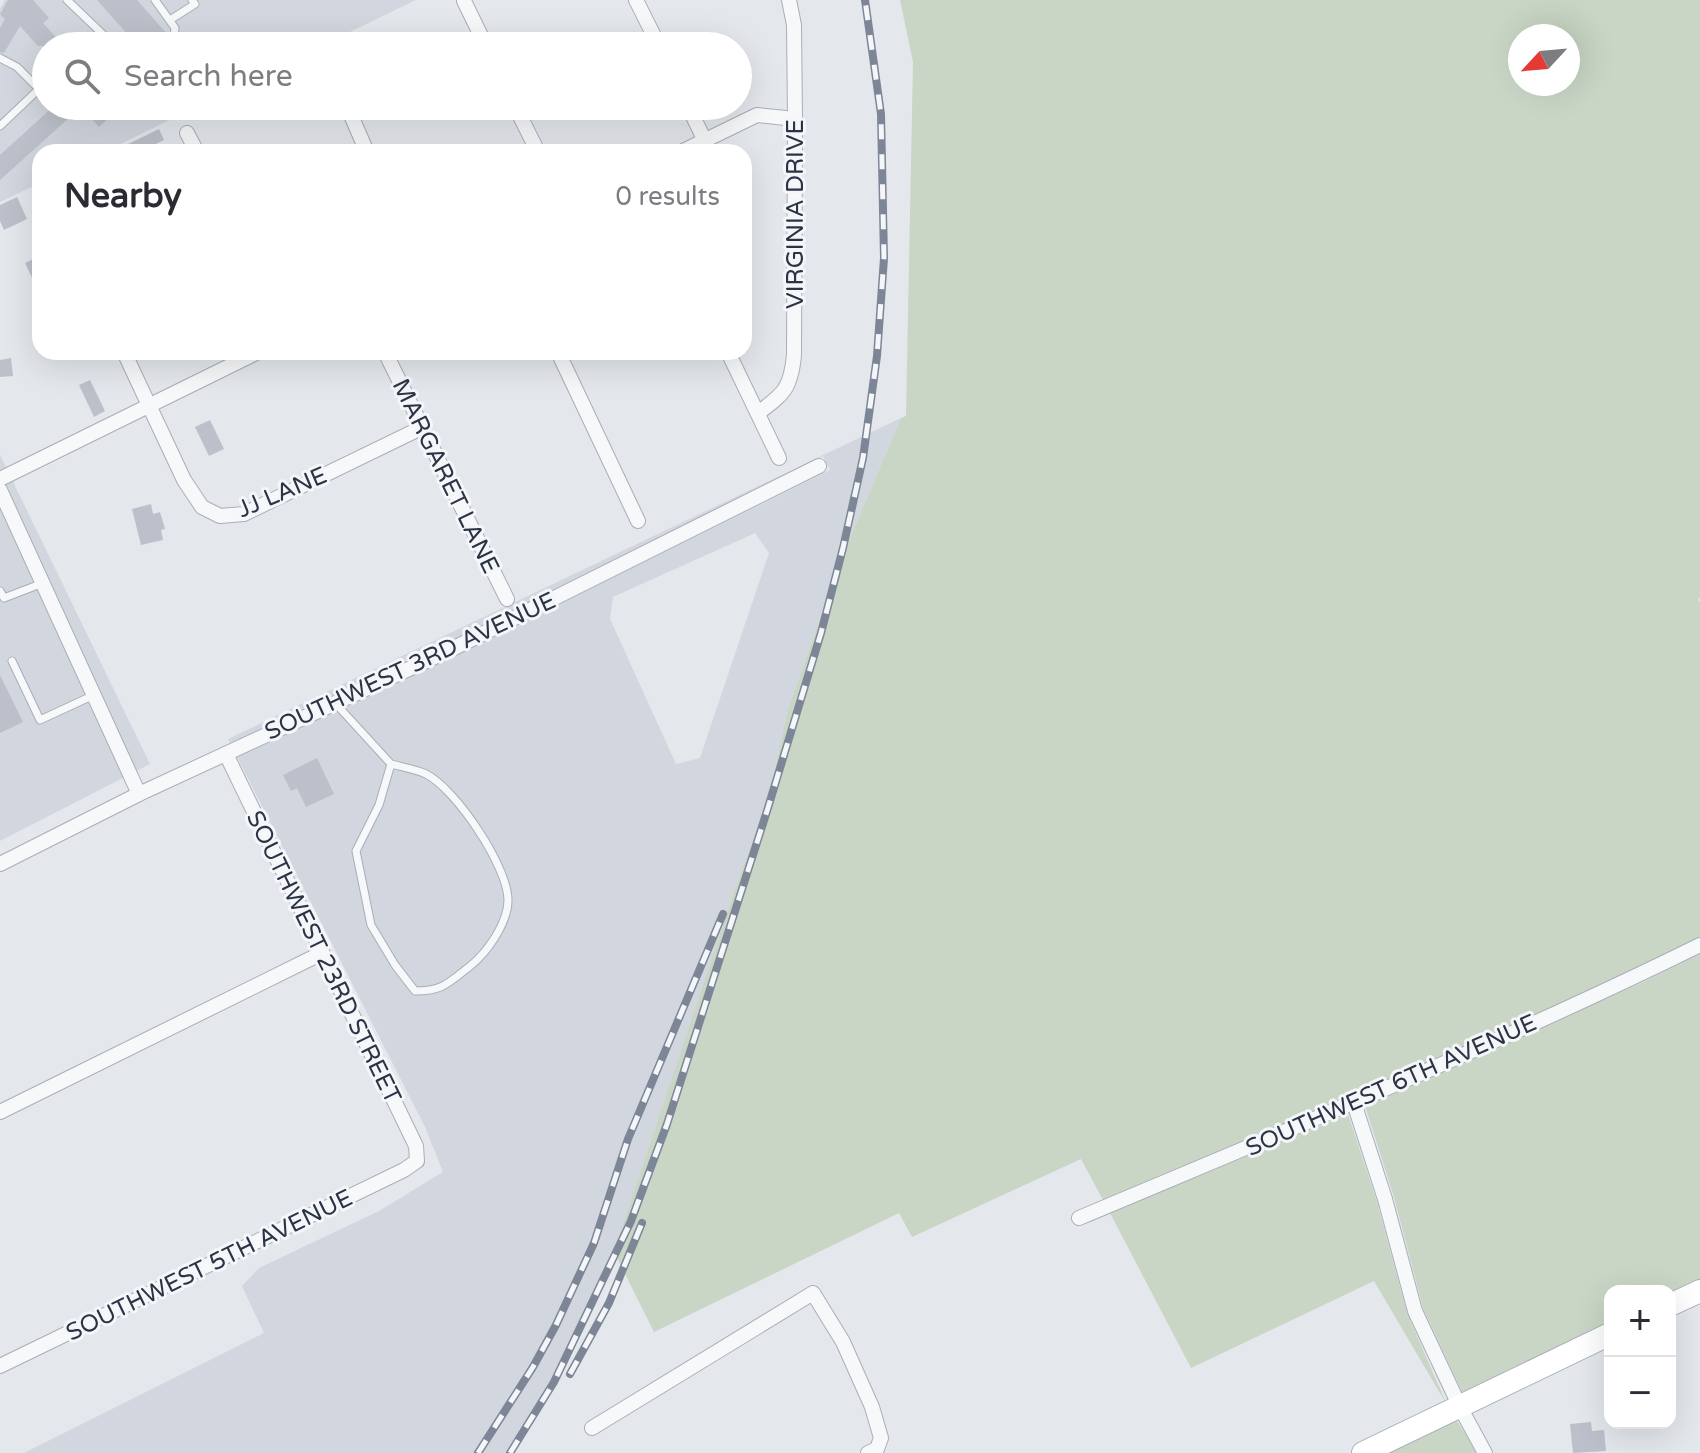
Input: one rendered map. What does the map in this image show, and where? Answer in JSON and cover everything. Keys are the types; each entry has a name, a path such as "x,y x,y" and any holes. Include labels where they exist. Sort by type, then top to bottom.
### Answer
{"street":[{"path":"636,0 652,32"},
{"name":"VIRGINIA DRIVE","path":"758,413 782,396 792,378 795,119 794,25 789,0"},
{"path":"464,1 479,32"},
{"path":"752,117 757,115 795,119"},
{"path":"353,120 364,144"},
{"path":"522,120 534,144"},
{"path":"695,120 704,139"},
{"path":"695,144 746,120"},
{"path":"187,133 193,144"},
{"name":"JJ LANE","path":"128,360 184,480 202,507 220,516 244,514 421,428"},
{"path":"0,479 242,360"},
{"name":"MARGARET LANE","path":"389,360 507,599"},
{"path":"562,360 638,521"},
{"path":"732,360 779,458"},
{"name":"SOUTHWEST 3RD AVENUE","path":"0,864 139,794 452,649 819,466"},
{"path":"0,490 139,794"},
{"name":"SOUTHWEST 23RD STREET","path":"226,754 416,1146 417,1161"},
{"name":"SOUTHWEST 6TH AVENUE","path":"1079,1218 1354,1103 1700,945"},
{"path":"0,1112 322,953"},
{"path":"1354,1103 1385,1199 1415,1311 1485,1453"},
{"name":"SOUTHWEST 5TH AVENUE","path":"0,1366 417,1161"},
{"path":"1676,1302 1700,1291"},
{"path":"592,1428 813,1293 843,1342 872,1407 881,1438 873,1451"},
{"path":"1363,1453 1604,1337"}],"lane":[{"path":"67,0 100,32"},
{"path":"155,0 175,28 175,32"},
{"path":"170,20 195,4 192,0"},
{"path":"0,58 17,67 32,82"},
{"path":"0,126 32,96"},
{"path":"1,596 43,583"},
{"path":"12,661 40,720 94,695"},
{"path":"334,703 391,764 426,774 450,793 478,830 501,872 508,899 503,924 474,963 436,991 415,991 371,925 356,851 379,805 391,764"}],"shaded area":[{"path":"5,0 416,0 350,32 32,32 32,120 169,120 120,144 32,144 32,187 0,202 0,9"},
{"path":"901,418 841,559 787,712 770,793 735,889 620,1238 556,1378 509,1453 24,1453 264,1333 242,1286 259,1268 379,1211 443,1172 425,1127 228,739","holes":["823,456 830,470 455,656 329,713 324,699 449,642","755,533 769,553 700,758 676,764 610,619 613,597"]},
{"path":"0,455 150,764 0,841"}],"green space":[{"path":"900,0 1700,0 1700,937 1478,1040 1103,1200 1081,1159 912,1237 899,1213 654,1332 614,1252 770,793 787,712 841,559 901,418 906,416 913,62"},
{"path":"1700,954 1700,1282 1676,1294 1676,1285 1604,1285 1604,1329 1464,1396 1423,1308 1394,1197 1365,1106"},
{"path":"1348,1114 1377,1202 1407,1313 1447,1405 1374,1281 1191,1368 1110,1213"},
{"path":"1455,1418 1478,1453 1381,1453"}],"building":[{"path":"8,0 33,0 49,18 43,23 51,32 32,32 32,39 20,26 4,53 0,52 0,28 5,19 0,14"},
{"path":"97,0 137,0 165,32 126,32"},
{"path":"39,120 67,120 40,144 32,144 32,151 0,180 0,155"},
{"path":"93,120 106,120 99,127"},
{"path":"159,129 164,140 156,144 128,144"},
{"path":"17,197 27,219 4,230 0,221 0,205"},
{"path":"32,260 32,277 25,263"},
{"path":"11,358 13,376 0,377 0,360"},
{"path":"90,380 105,411 94,417 79,385"},
{"path":"210,420 224,449 209,456 195,427"},
{"path":"151,504 153,514 160,512 165,529 161,530 163,540 141,545 132,509"},
{"path":"0,675 23,722 0,733"},
{"path":"317,758 334,794 306,807 297,788 291,791 283,775"},
{"path":"1591,1422 1592,1431 1604,1430 1606,1451 1573,1453 1570,1424"}],"railway":[{"path":"510,1453 554,1382 631,1221 667,1124 767,811 821,633 843,548 863,458 877,356 884,258 881,114 865,0"},
{"path":"478,1453 533,1367 594,1243 628,1139 723,914"},
{"path":"570,1374 609,1303 642,1223"}]}
